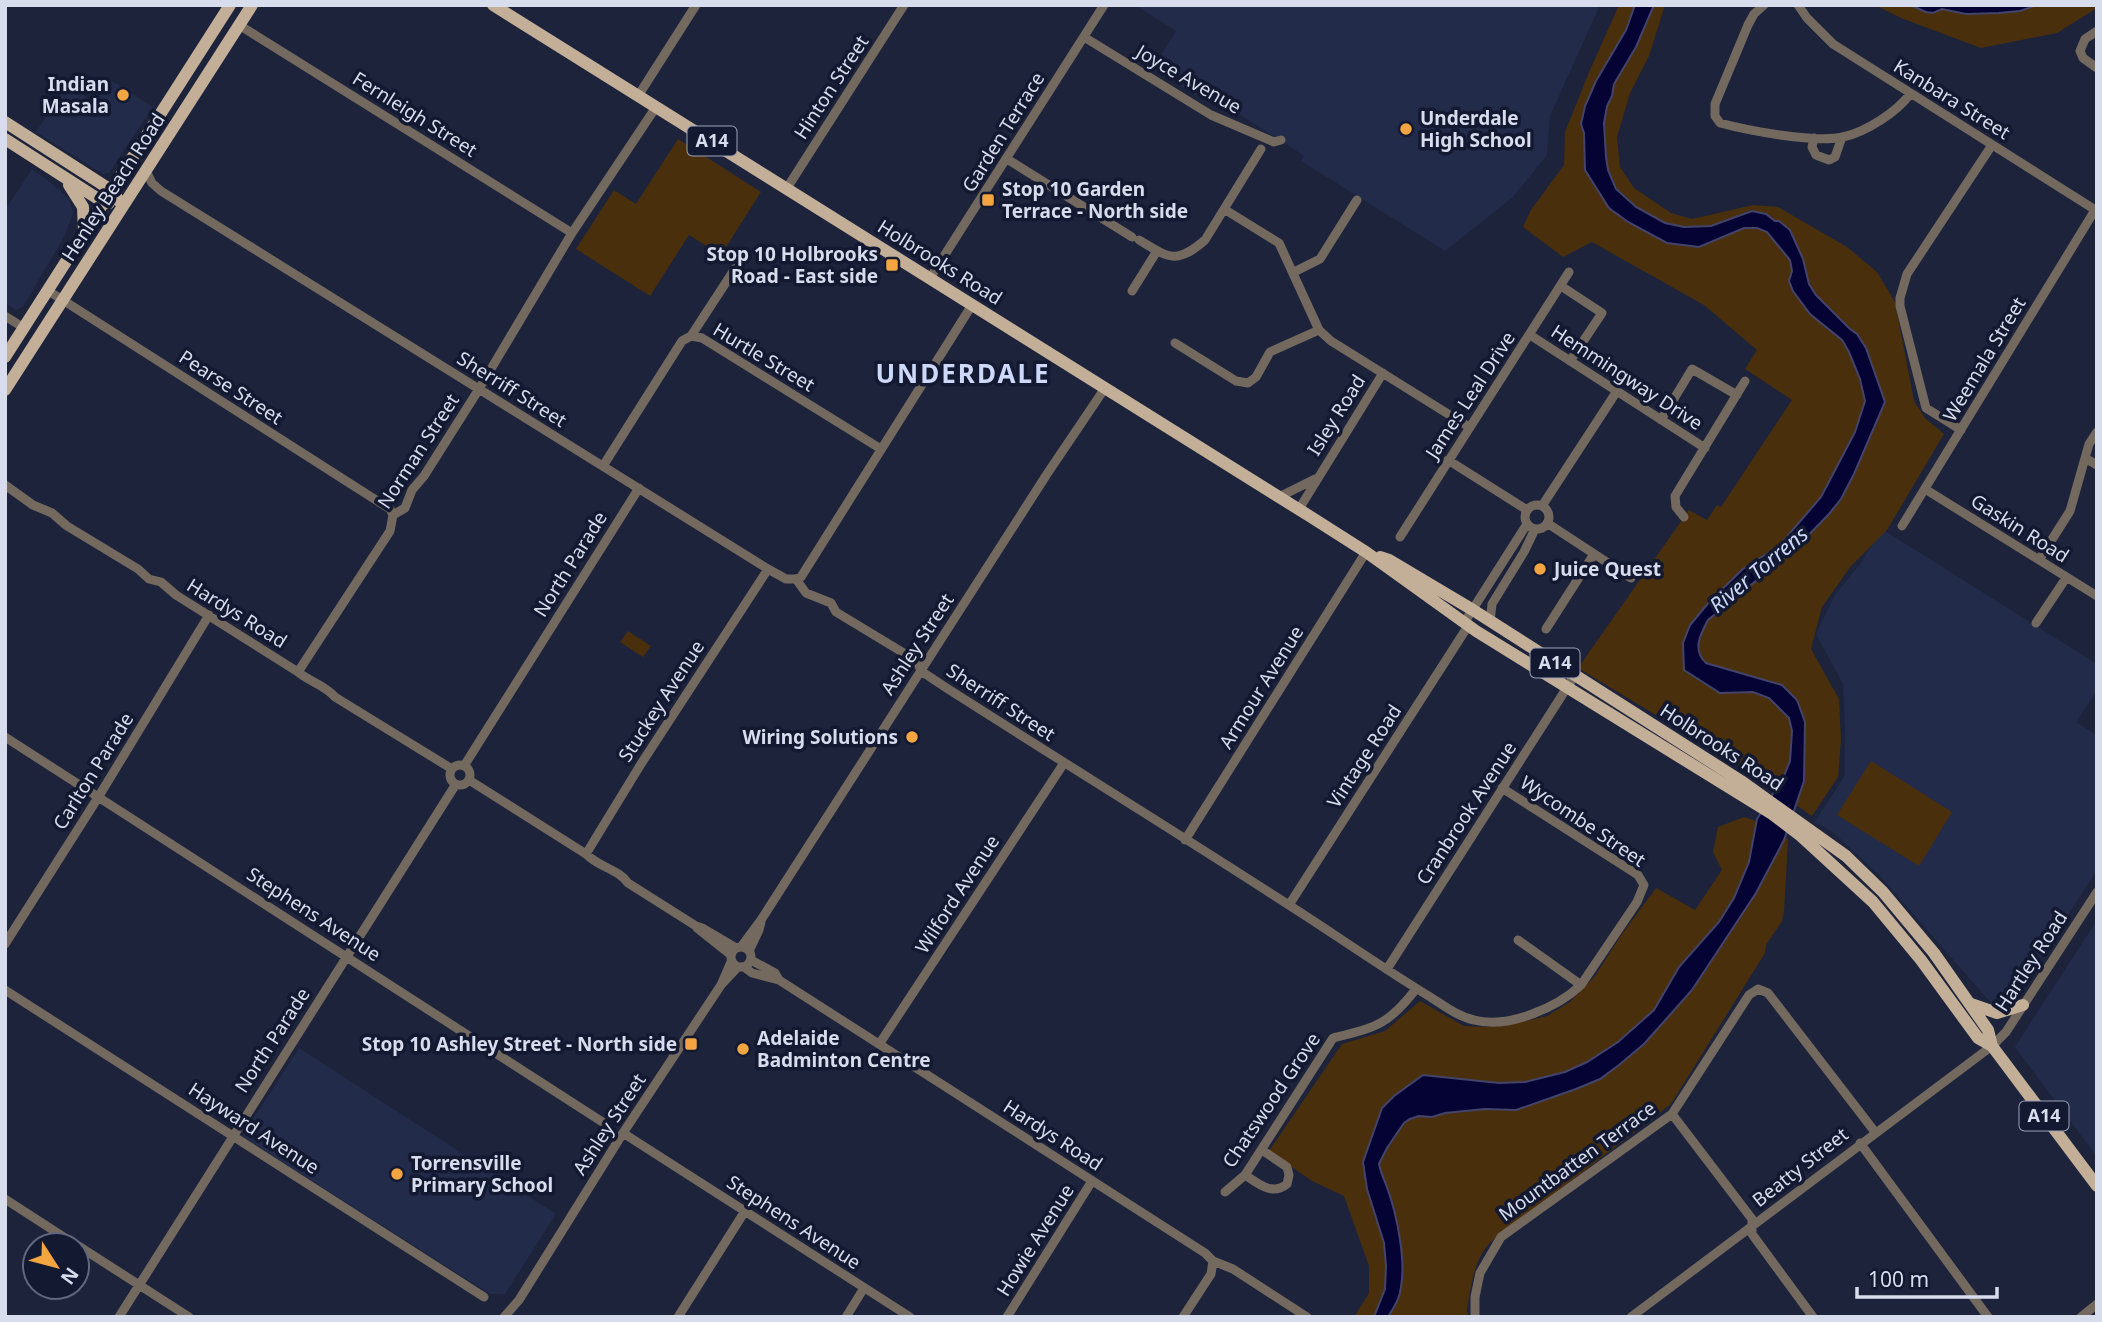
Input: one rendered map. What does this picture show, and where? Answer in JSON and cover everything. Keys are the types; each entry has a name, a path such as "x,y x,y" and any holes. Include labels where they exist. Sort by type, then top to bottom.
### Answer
{"main road":[{"name":"Henley Beach Road","path":"5,356 230,5"},
{"name":"Henley Beach Road","path":"5,390 252,5"},
{"name":"Holbrooks Road","path":"492,5 1299,509 1366,552 1466,624 1727,786 1801,836 1881,910 1978,1038 1992,1046"},
{"path":"5,122 111,190 123,206"},
{"path":"5,139 103,202 123,206"},
{"path":"58,172 81,200 84,232"},
{"name":"Holbrooks Road","path":"1366,552 1389,560 1473,610 1741,781 1846,856 1883,892 1934,953 1988,1030 1992,1046 2097,1186"},
{"path":"1970,1004 1997,1013 2023,1004"}],"street":[{"path":"638,96 696,5"},
{"name":"Hinton Street","path":"787,188 904,5"},
{"name":"Garden Terrace","path":"930,278 1104,5"},
{"path":"1764,5 1754,14 1748,26 1715,104 1715,116 1720,123 1814,138 1842,137 1873,124 1903,104 1910,94"},
{"name":"Kanbara Street","path":"1798,5 1833,44 2096,210"},
{"name":"Fernleigh Street","path":"239,25 572,233"},
{"path":"2097,31 2085,40 2080,51 2083,58 2097,68"},
{"name":"Joyce Avenue","path":"1084,37 1211,115 1274,142 1281,140"},
{"name":"Norman Street","path":"298,672 390,531 393,515 405,508 412,490 479,389 572,233 656,107"},
{"path":"1814,138 1812,148 1816,155 1829,160 1835,157 1842,137"},
{"path":"1961,430 1926,408 1900,298 1907,274 1992,145"},
{"path":"1007,159 1167,257 1180,257 1205,240 1261,149"},
{"name":"Sherriff Street","path":"146,171 154,187 768,569 786,579 796,579 806,593 831,603 836,612 917,661 921,671 1456,1013 1475,1021 1498,1021 1551,1007 1581,985 1637,902 1644,885"},
{"path":"1294,272 1320,259 1357,200"},
{"path":"1224,209 1279,243 1319,330 1331,341 1469,427"},
{"name":"Weemala Street","path":"1902,526 2096,210"},
{"path":"1132,291 1157,251"},
{"path":"691,336 736,267"},
{"name":"James Leal Drive","path":"1399,537 1569,272"},
{"path":"1561,286 1602,313 1570,361"},
{"name":"Pearse Street","path":"47,290 390,509 393,515"},
{"path":"796,579 801,577 972,305"},
{"path":"5,316 24,328"},
{"path":"1175,343 1236,381 1248,383 1256,377 1270,352 1319,330"},
{"name":"Hemmingway Drive","path":"1530,335 1705,448"},
{"name":"Hurtle Street","path":"603,466 682,341 691,336 702,338 881,449"},
{"path":"1661,420 1692,369 1737,395"},
{"name":"Isley Road","path":"1299,509 1383,373"},
{"path":"1684,517 1676,507 1675,496 1745,381"},
{"name":"Ashley Street","path":"508,1315 1105,388"},
{"path":"1542,506 1617,391"},
{"path":"2039,560 2070,511 2089,444 2097,432"},
{"path":"2085,458 2097,465"},
{"path":"1448,460 1527,510"},
{"name":"Isley Road","path":"1279,497 1319,476"},
{"name":"Isley Road","path":"1311,517 1309,508 1319,476"},
{"name":"Hardys Road","path":"5,485 138,569 149,579 161,582 176,595 309,681 324,686 335,697 452,769"},
{"name":"North Parade","path":"464,766 639,488"},
{"name":"Gaskin Road","path":"1925,489 2097,596"},
{"path":"1490,622 1492,604 1524,552 1531,527 1525,517 1527,510 1542,506 1548,512 1547,523 1542,528 1531,527"},
{"path":"1547,523 1631,578"},
{"name":"Vintage Road","path":"1289,905 1473,610 1531,527"},
{"name":"Armour Avenue","path":"1185,840 1366,552"},
{"path":"1546,629 1594,554"},
{"name":"Stuckey Avenue","path":"586,854 768,569"},
{"path":"2036,623 2066,578"},
{"name":"Carlton Parade","path":"5,944 209,615"},
{"name":"Cranbrook Avenue","path":"1387,969 1574,676"},
{"name":"Stephens Avenue","path":"5,737 604,1123"},
{"name":"Wilford Avenue","path":"880,1044 1064,763"},
{"path":"455,766 464,766 468,769 468,780 456,784 450,775 452,769 455,766"},
{"name":"Hardys Road","path":"468,780 586,854 597,865 622,875 628,883 696,926 700,932 740,957 775,974 779,980 1205,1252 1213,1261 1233,1269 1307,1317"},
{"name":"North Parade","path":"119,1317 456,784"},
{"name":"Wycombe Street","path":"1502,788 1629,868 1638,875 1644,885"},
{"name":"Hartley Road","path":"1992,1046 2006,1032 2097,892"},
{"path":"1518,940 1581,985"},
{"name":"Chatswood Grove","path":"1225,1192 1245,1175 1334,1038 1374,1027 1398,1012 1416,989"},
{"name":"Mountbatten Terrace","path":"1475,1317 1475,1297 1480,1273 1502,1237 1672,1114 1749,995 1758,989 1768,993 1875,1132"},
{"name":"Hayward Avenue","path":"5,990 484,1297"},
{"name":"Beatty Street","path":"1634,1316 1992,1046"},
{"path":"1672,1114 1750,1217 1752,1234 1813,1317"},
{"name":"Stephens Avenue","path":"623,1133 910,1317"},
{"path":"1860,1143 1988,1317"},
{"path":"1245,1175 1269,1190 1280,1189 1287,1184 1287,1167 1262,1150"},
{"name":"Howie Avenue","path":"1007,1317 1092,1181"},
{"path":"5,1199 55,1231"},
{"path":"678,1317 745,1211"},
{"path":"91,1254 189,1317"},
{"path":"1183,1317 1210,1274 1213,1261"},
{"path":"846,1317 864,1288"},
{"path":"2081,1317 2097,1304"}],"shaded area":[{"name":"Underdale High School","path":"1135,5 1600,5 1550,116 1547,155 1513,197 1445,251 1301,161 1304,156 1210,95 1197,96 1153,68 1176,31"},
{"path":"1619,5 1665,5 1649,56 1630,93 1617,137 1620,167 1634,188 1671,213 1692,219 1753,205 1778,207 1847,247 1877,272 1895,302 1914,401 1925,418 1944,434 1887,530 1851,566 1822,607 1811,649 1839,699 1841,740 1838,777 1812,816 1737,764 1578,668 1689,510 1707,520 1717,505 1721,507 1792,400 1745,369 1757,350 1704,305 1592,242 1563,257 1523,227 1531,210 1564,165 1565,132"},
{"path":"1875,5 2097,5 2097,8 2057,33 1981,48 1901,18"},
{"path":"106,77 153,107 109,173 103,174 36,132 67,84 91,100"},
{"path":"678,139 761,192 721,255 689,235 650,296 576,249 614,190 636,204"},
{"path":"32,169 69,199 73,213 65,235 23,307 16,310 5,303 5,210"},
{"path":"1882,529 2097,664 2097,690 2076,722 2097,735 2097,870 2022,987 2007,1003 1991,1003 1879,875 1836,835 1814,823 1845,775 1843,684 1816,634 1835,595 1860,564"},
{"path":"628,631 651,646 643,657 620,642"},
{"path":"1871,761 1952,812 1919,866 1837,815"},
{"path":"1744,817 1772,826 1788,839 1782,921 1671,1104 1487,1246 1473,1276 1468,1317 1354,1317 1369,1293 1369,1266 1344,1196 1312,1181 1269,1151 1342,1044 1385,1031 1420,1001 1464,1026 1514,1024 1547,1016 1570,1002 1595,976 1656,888 1695,910 1722,870 1713,852 1718,827"},
{"path":"2097,920 2097,1157 2015,1047"},
{"name":"Torrensville Primary School","path":"299,1048 556,1214 505,1294 490,1294 242,1136"}],"water":[{"name":"River Torrens","path":"1635,5 1654,5 1636,47 1614,84 1607,106 1604,123 1606,157 1616,189 1636,207 1665,223 1684,227 1711,226 1752,211 1779,221 1790,230 1803,259 1809,284 1816,295 1857,334 1866,348 1885,402 1841,499 1795,549 1708,620 1700,637 1699,653 1706,663 1782,685 1797,700 1805,722 1804,781 1784,840 1756,893 1692,990 1644,1044 1600,1079 1516,1110 1485,1109 1432,1117 1419,1116 1404,1123 1379,1164 1400,1238 1400,1291 1388,1317 1374,1317 1385,1289 1386,1266 1384,1243 1367,1189 1363,1162 1382,1108 1423,1075 1499,1083 1525,1082 1565,1072 1587,1062 1618,1042 1654,1010 1679,967 1719,922 1734,898 1749,862 1757,819 1784,776 1790,761 1792,731 1789,718 1769,698 1753,692 1720,693 1684,670 1683,643 1690,625 1710,601 1743,569 1779,546 1821,497 1855,432 1865,401 1849,352 1842,340 1810,314 1793,291 1789,281 1792,271 1790,260 1767,232 1757,228 1744,228 1699,247 1667,243 1628,222 1609,208 1585,170 1584,133 1581,124 1585,106 1596,81 1626,30"},
{"path":"1910,5 2037,5 2020,11 1966,14 1942,9 1933,13 1926,12"}],"place":[{"name":"Indian Masala","path":"123,95"},
{"name":"Underdale High School","path":"1406,129"},
{"name":"Stop 10 Garden Terrace - North side","path":"988,200"},
{"name":"Stop 10 Holbrooks Road - East side","path":"892,265"},
{"name":"Juice Quest","path":"1540,569"},
{"name":"Wiring Solutions","path":"912,737"},
{"name":"Stop 10 Ashley Street - North side","path":"691,1044"},
{"name":"Adelaide Badminton Centre","path":"743,1049"},
{"name":"Torrensville Primary School","path":"397,1174"}],"district":[{"name":"UNDERDALE","path":"963,374"}]}
